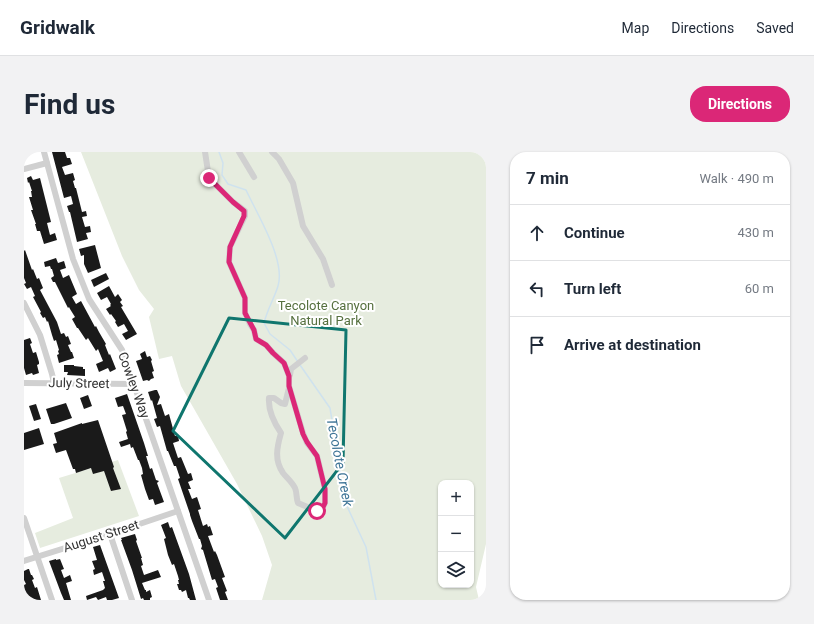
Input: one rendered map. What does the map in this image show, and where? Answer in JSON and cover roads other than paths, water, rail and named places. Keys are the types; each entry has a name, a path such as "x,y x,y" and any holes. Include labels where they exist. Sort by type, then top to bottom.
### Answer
{"street":[{"name":"Cowley Way","path":"44,152 73,259 89,298 122,350 209,600"},
{"path":"205,152 209,178 244,211 244,216 230,247 229,262 245,298 245,313 254,330 256,339 266,345 284,363 289,376"},
{"path":"239,152 254,177"},
{"path":"272,152 279,159 293,183 304,226 323,259 332,286"},
{"path":"24,169 47,163"},
{"path":"24,303 40,335 54,383"},
{"path":"289,386 303,434 317,456 325,489 325,503 322,509 317,511 298,503 296,498 296,489 278,464 277,448 281,433 277,427 269,402 269,398 274,398 285,404 291,369 303,360"},
{"name":"July Street","path":"24,382 134,384"},
{"name":"August Street","path":"24,561 178,511"},
{"path":"24,518 52,600"},
{"path":"110,534 132,600"}],"waterway":[{"name":"Tecolote Creek","path":"219,152 223,163 222,175 228,184 246,190 269,237 278,263 278,286 264,323 270,334 290,350 298,362"},
{"name":"Tecolote Creek","path":"300,365 330,408 345,502 366,547 376,600"}],"park label":[{"name":"Tecolote Canyon Natural Park","path":"326,312"}]}
